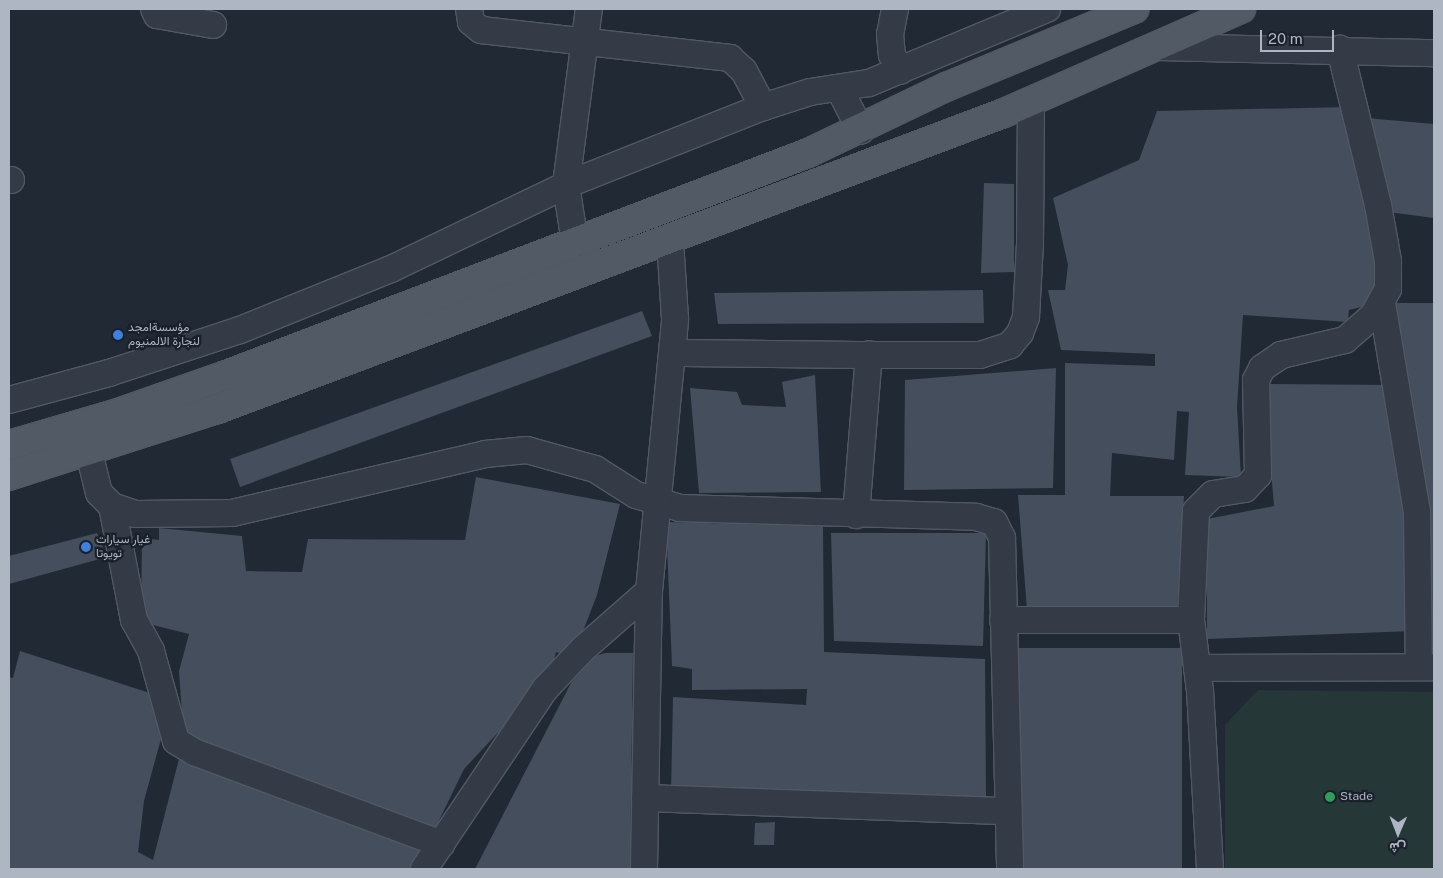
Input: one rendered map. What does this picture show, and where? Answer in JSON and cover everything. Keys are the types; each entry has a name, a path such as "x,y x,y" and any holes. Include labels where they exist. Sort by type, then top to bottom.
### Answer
{"main road":[{"path":"9,446 118,414 575,243 861,131 946,87 1134,9"},
{"path":"9,476 89,452 218,409 670,239 1032,101 1160,47 1241,9"}],"street":[{"path":"154,9 157,15 213,25"},
{"path":"469,9 471,22 481,30 585,44 730,58 744,71 763,107"},
{"path":"575,243 566,185 589,9"},
{"path":"895,9 890,34 892,55 901,71"},
{"path":"9,400 109,373 322,299 566,185 763,107 810,92 869,83 1047,9"},
{"path":"1059,9 1071,36"},
{"path":"1160,47 1340,49 1434,53"},
{"path":"1210,869 1197,668 1191,620 1196,511 1213,494 1245,489 1258,475 1256,380 1262,368 1297,350 1345,340 1361,329 1382,303 1388,288 1388,262 1355,104 1340,49"},
{"path":"839,88 861,131"},
{"path":"673,353 980,355 1010,345 1020,333 1026,317 1030,244 1032,101"},
{"path":"644,869 649,591 673,353 674,281 670,239"},
{"path":"1197,668 1427,667 1417,512 1382,303"},
{"path":"856,515 869,355"},
{"path":"89,452 99,493 112,506 163,516 232,513 476,456 528,450 595,468 657,504 856,515 976,517 994,522 1002,538 1010,869"},
{"path":"112,506 132,613 159,673 176,741 194,752 441,844"},
{"path":"424,869 550,682 649,591"},
{"path":"1003,620 1191,620"},
{"path":"645,798 1008,811"}],"shaded area":[{"name":"Stade","path":"1258,690 1434,692 1434,869 1225,869 1225,725"}],"building":[{"path":"1349,107 1384,288 1369,305 1349,310 1348,322 1243,315 1237,407 1241,477 1185,475 1189,412 1177,411 1174,460 1112,453 1110,496 1184,496 1177,612 1027,610 1018,495 1065,495 1065,363 1155,366 1155,354 1061,350 1048,290 1065,290 1068,265 1053,198 1139,160 1157,111"},
{"path":"1366,118 1434,124 1434,218 1388,212"},
{"path":"984,183 1014,184 1014,272 981,273"},
{"path":"983,290 984,323 718,324 714,293"},
{"path":"1390,303 1434,303 1434,641 1426,641"},
{"path":"642,311 652,336 240,487 230,459"},
{"path":"1056,368 1053,488 904,490 905,380"},
{"path":"815,375 821,492 699,493 690,388 737,392 742,405 786,407 782,382"},
{"path":"1264,384 1390,385 1413,511 1413,631 1207,639 1207,519 1274,506"},
{"path":"476,477 620,504 597,595 573,657 556,652 549,678 464,769 433,833 184,744 179,671 189,634 141,622 142,538 159,540 159,528 242,536 246,571 302,572 308,539 465,540"},
{"path":"666,522 823,526 824,652 985,659 986,799 671,792 673,697 806,705 807,689 692,690 692,669 672,666"},
{"path":"97,533 107,557 9,584 9,556"},
{"path":"831,533 986,533 983,646 834,641"},
{"path":"1016,648 1182,648 1182,869 1021,869"},
{"path":"20,651 156,695 167,717 144,801 138,852 153,860 181,751 427,847 413,869 9,869 9,677 13,678"},
{"path":"605,653 633,653 630,869 475,869 571,683 595,656"},
{"path":"775,822 774,845 754,845 755,823"}],"place":[{"name":"مؤسسةامجد لنجارة الالمنيوم","path":"118,335"},
{"name":"غيار سيارات تويوتا","path":"86,547"},
{"name":"Stade","path":"1330,797"}]}
